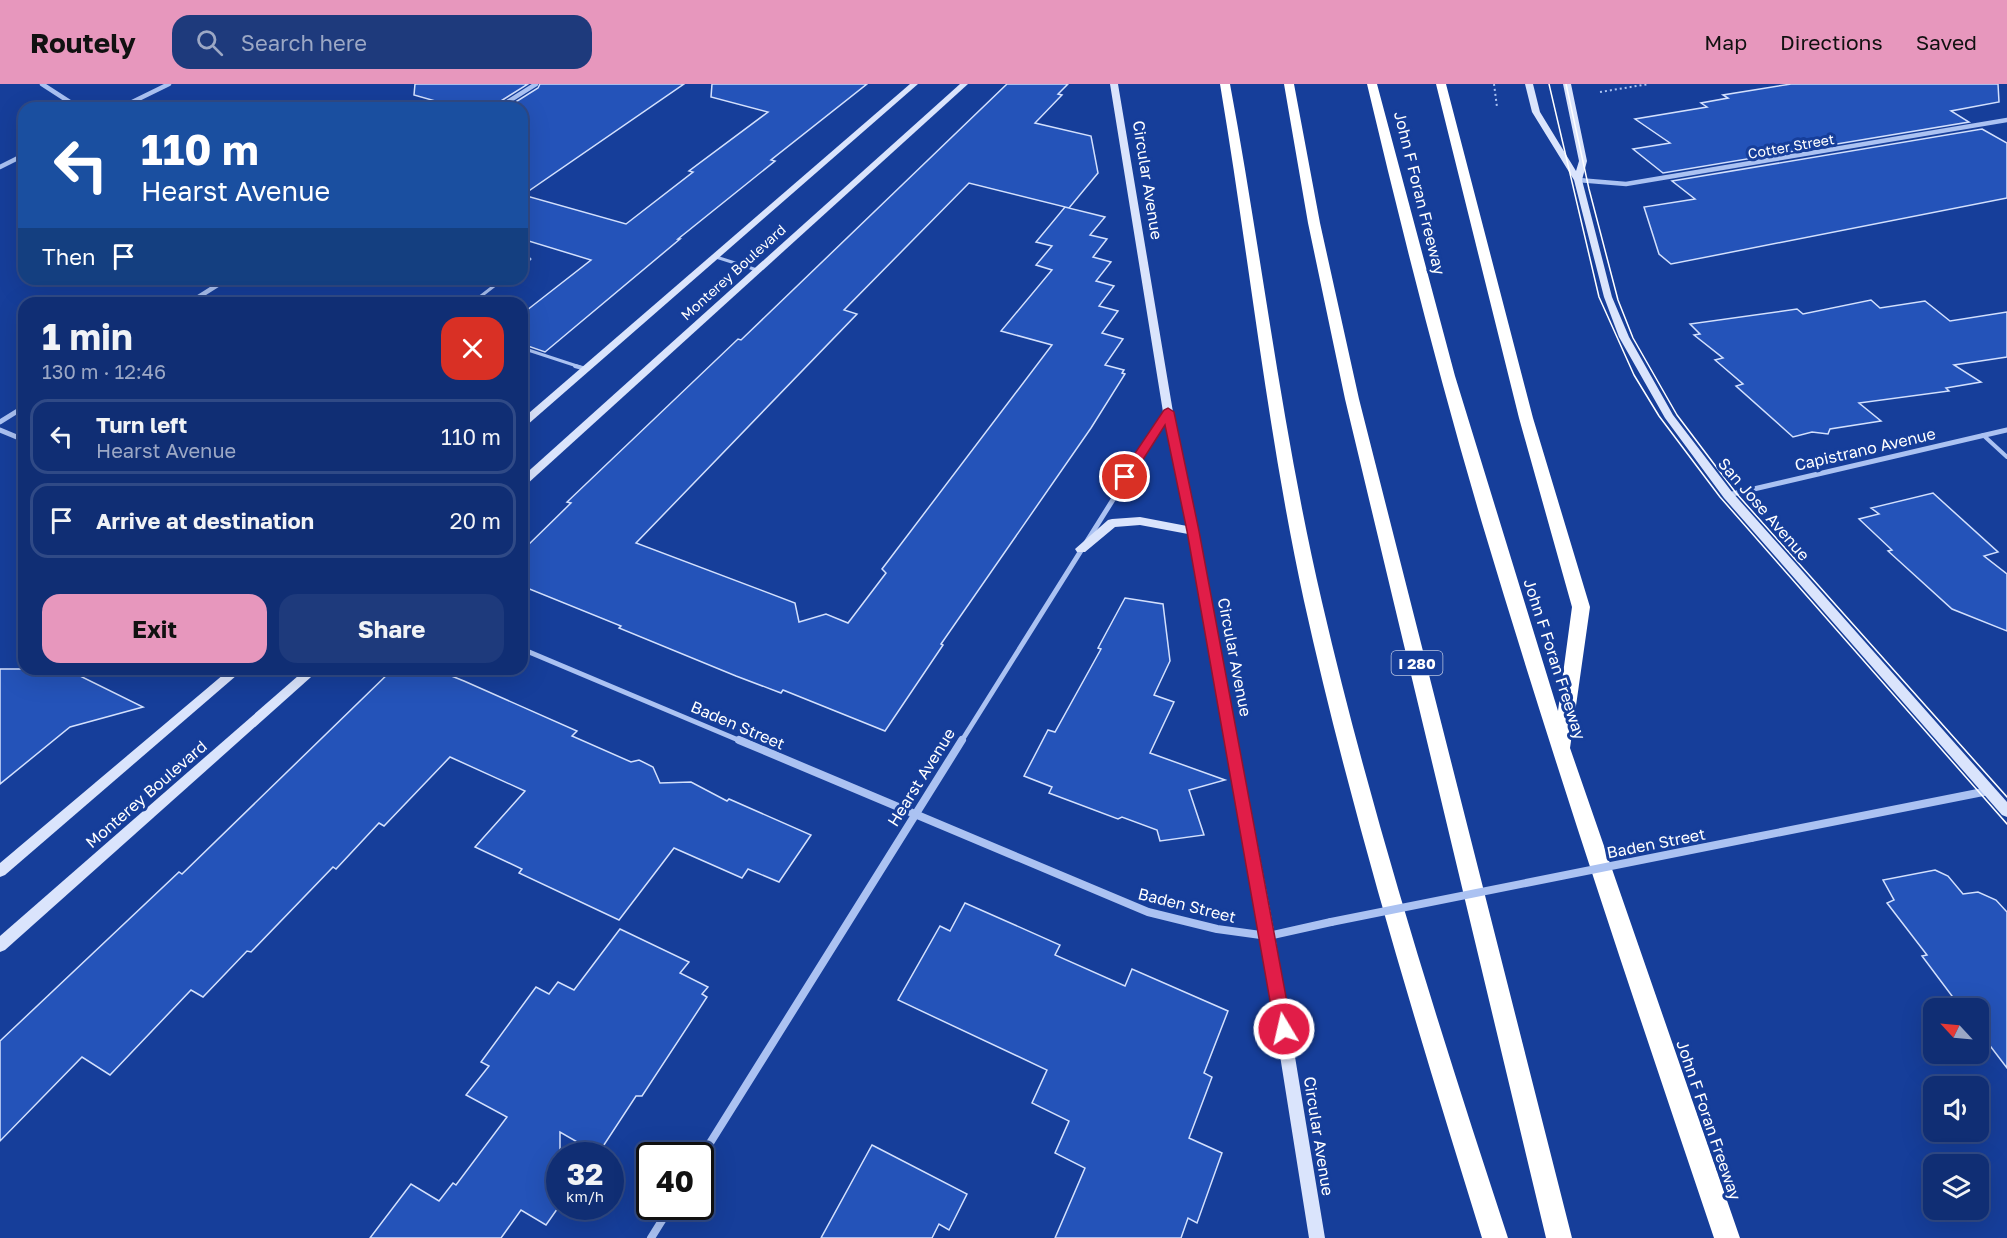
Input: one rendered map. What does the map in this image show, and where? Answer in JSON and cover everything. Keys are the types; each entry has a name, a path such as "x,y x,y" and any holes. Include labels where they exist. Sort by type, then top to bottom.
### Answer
{"highway":[{"path":"1225,84 1289,487 1313,601 1347,740 1416,990 1495,1238"},
{"name":"I 280","path":"1289,84 1314,223 1352,399 1559,1238"},
{"name":"John F Foran Freeway","path":"1372,84 1444,369 1497,547 1595,852 1727,1238"},
{"path":"1442,84 1526,418 1581,607 1562,748"}],"main road":[{"name":"Monterey Boulevard","path":"528,419 914,84"},
{"name":"Monterey Boulevard","path":"528,478 964,84"},
{"name":"Circular Avenue","path":"1114,84 1168,412 1193,531 1268,936 1317,1238"},
{"name":"San Jose Avenue","path":"1529,84 1536,112 1578,180 1608,297 1624,337 1669,416 1728,495 2007,811"},
{"name":"San Jose Avenue","path":"1567,84 1583,160 1578,180"},
{"path":"1081,549 1112,523 1131,520 1193,531"},
{"path":"0,871 231,675"},
{"name":"Monterey Boulevard","path":"0,945 307,675"}],"street":[{"path":"42,84 70,102"},
{"path":"132,102 169,84"},
{"path":"508,102 536,84"},
{"name":"Cotter Street","path":"1578,180 1626,184 2007,120"},
{"path":"0,167 18,158"},
{"path":"198,297 218,285"},
{"path":"0,422 18,411"},
{"name":"Hearst Avenue","path":"711,1142 1168,412"},
{"path":"0,430 18,438"},
{"name":"Capistrano Avenue","path":"1728,495 2007,430"},
{"name":"Baden Street","path":"528,652 1148,912 1217,929 1268,936 1989,791"},
{"path":"651,1238 662,1220"}],"lane":[{"path":"716,257 757,270"},
{"path":"480,297 495,285"},
{"path":"528,350 586,369"},
{"path":"1983,435 2007,457"}],"path":[{"path":"1494,84 1497,107"},
{"path":"1602,92 1649,84"}],"building":[{"path":"415,84 528,84 499,102 439,102 414,95"},
{"path":"540,84 684,84 528,192 528,102 516,102 538,88"},
{"path":"712,84 867,84 771,160 775,161 678,239 680,239 545,352 528,346 528,309 591,260 528,241 528,196 626,224 693,172 689,171 768,112 711,97"},
{"path":"1007,84 1068,84 1058,94 1062,95 1035,123 1091,136 1098,173 1069,208 1105,217 1090,235 1107,239 1093,257 1111,262 1096,281 1114,286 1099,306 1118,311 1102,333 1123,339 1105,365 1124,370 1122,373 1125,374 1091,428 941,644 943,645 885,731 783,690 781,693 736,676 528,588 528,545 571,503 567,502 738,339 741,340","holes":["969,183 1065,207 1036,242 1052,246 1036,265 1052,270 1001,331 1052,345 882,569 886,573 848,623 826,614 799,622 795,603 636,543 857,314 844,310"]},
{"path":"1791,84 1998,84 1999,102 1951,111 1969,122 1663,173 1633,149 1670,143 1635,119 1707,107 1701,103 1728,98 1723,95"},
{"path":"1982,129 2007,143 2007,198 1671,264 1659,254 1644,207 1695,199 1672,181"},
{"path":"1871,300 1880,308 1925,301 1950,321 2007,312 2007,357 1954,365 1981,382 1946,388 1949,391 1859,403 1881,421 1830,429 1828,434 1812,432 1793,437 1736,386 1743,384 1715,360 1723,358 1694,335 1700,334 1690,324 1797,309 1803,314"},
{"path":"1933,493 1998,552 1984,556 2007,574 2007,631 1952,609 1888,551 1892,550 1859,519 1879,514 1871,508"},
{"path":"1125,598 1163,604 1170,661 1154,695 1174,702 1150,753 1225,780 1189,790 1204,835 1160,841 1157,830 1122,817 1118,819 1049,793 1052,787 1024,776 1048,730 1055,732 1101,649 1098,648"},
{"path":"0,669 18,669 18,675 78,675 143,707 70,727 0,784"},
{"path":"387,675 449,675 577,731 572,736 631,762 639,760 653,767 660,783 691,782 727,801 729,799 811,835 779,882 748,869 742,878 674,848 619,920 519,873 522,869 475,847 525,791 450,757 384,826 379,823 336,869 333,867 251,952 247,951 203,997 191,990 110,1075 82,1057 0,1141 0,1041 179,872 182,874"},
{"path":"1935,870 1948,876 1963,894 1978,892 1996,900 2007,912 2007,1068 1989,1044 1989,998 1954,998 1922,956 1927,955 1887,903 1894,900 1883,880"},
{"path":"965,903 1060,945 1055,955 1125,986 1132,969 1228,1011 1204,1073 1212,1077 1189,1138 1222,1153 1197,1223 1188,1218 1181,1238 1055,1238 1085,1168 1055,1153 1069,1121 1032,1103 1047,1070 898,1000 940,926 950,931"},
{"path":"620,929 689,962 680,973 708,987 702,994 707,997 642,1096 636,1096 606,1142 577,1142 560,1132 560,1142 546,1142 546,1220 550,1220 546,1225 521,1210 501,1238 370,1238 411,1184 439,1201 453,1183 456,1185 507,1117 466,1095 489,1066 481,1062 536,987 549,994 558,982 574,990"},
{"path":"872,1145 967,1194 949,1230 939,1224 932,1238 821,1238"}],"tram line":[{"path":"1549,84 1599,297 1634,375 1659,416 1720,497 2007,824"},
{"path":"1566,84 1589,189 1618,300 1633,338 1677,415 1736,493 2007,797"}],"route":[{"path":"1125,477 1168,412 1193,531 1284,1029"}]}
